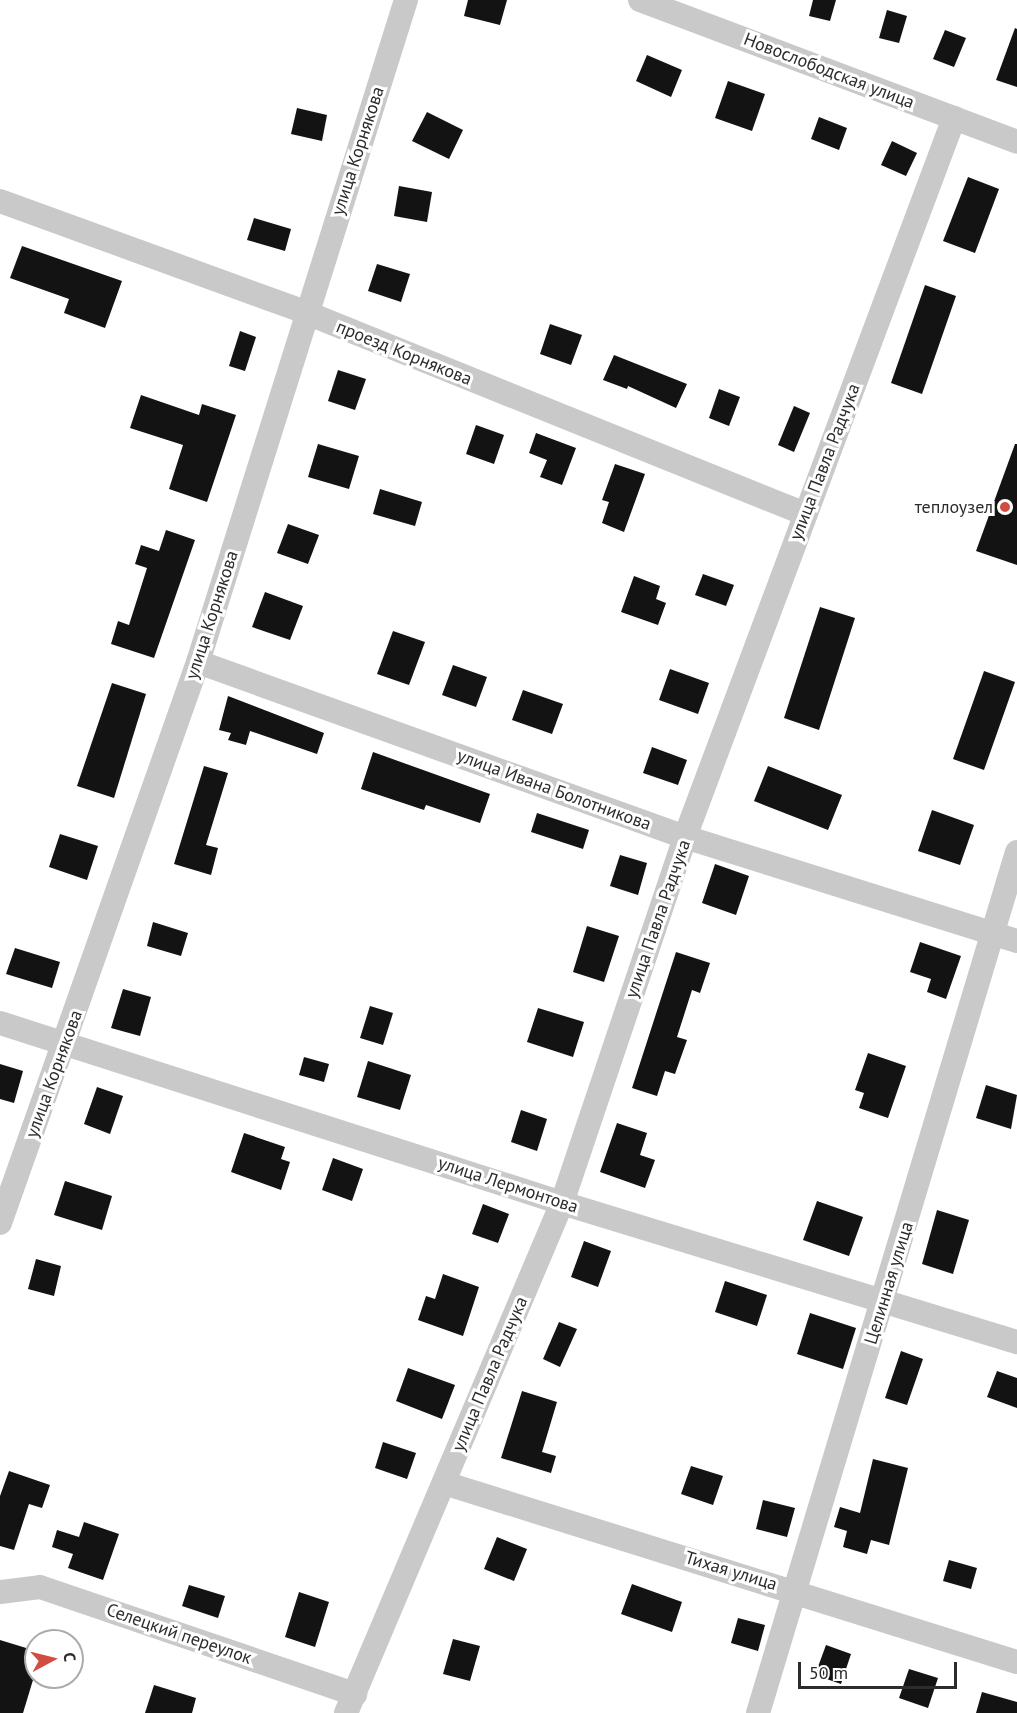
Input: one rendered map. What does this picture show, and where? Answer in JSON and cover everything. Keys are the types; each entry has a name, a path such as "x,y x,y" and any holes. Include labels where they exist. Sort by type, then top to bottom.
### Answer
{"street":[{"name":"улица Корнякова","path":"0,1223 198,662 406,0"},
{"name":"Новослободская улица","path":"640,0 1017,142"},
{"name":"улица Павла Радчука","path":"351,1704 562,1203 685,837 954,118"},
{"name":"проезд Корнякова","path":"0,201 307,314 805,514"},
{"name":"улица Ивана Болотникова","path":"198,662 685,837 1017,940"},
{"name":"Целинная улица","path":"758,1713 1017,852"},
{"name":"улица Лермонтова","path":"0,1023 66,1041 562,1203 1017,1342"},
{"name":"Тихая улица","path":"444,1483 1017,1662"},
{"name":"Селецкий переулок","path":"0,1592 40,1587 351,1704"}],"building":[{"path":"468,0 507,0 500,25 464,16"},
{"path":"813,0 836,0 830,21 809,16"},
{"path":"887,10 907,16 899,43 879,38"},
{"path":"1015,28 1017,29 1017,87 996,80"},
{"path":"945,30 966,38 954,67 933,59"},
{"path":"647,55 682,70 671,97 636,81"},
{"path":"728,81 765,94 752,131 715,118"},
{"path":"297,108 327,115 322,141 291,134"},
{"path":"427,112 463,130 449,159 412,141"},
{"path":"819,117 847,128 839,150 811,139"},
{"path":"892,141 917,153 906,176 881,165"},
{"path":"968,177 999,189 975,253 943,241"},
{"path":"399,186 432,192 427,222 394,216"},
{"path":"254,218 291,229 285,251 247,240"},
{"path":"22,246 122,281 105,328 64,313 69,299 10,278"},
{"path":"377,264 410,274 401,302 368,291"},
{"path":"925,285 956,296 922,394 891,383"},
{"path":"550,324 582,335 571,365 540,354"},
{"path":"240,331 256,337 245,371 229,366"},
{"path":"614,355 687,384 676,408 628,386 627,389 603,380"},
{"path":"338,370 366,379 355,410 328,401"},
{"path":"719,389 740,397 729,426 709,418"},
{"path":"141,395 199,415 202,404 236,415 207,502 169,489 183,445 130,428"},
{"path":"794,406 810,413 794,452 778,445"},
{"path":"476,425 504,435 494,464 466,454"},
{"path":"536,433 576,448 562,485 540,477 547,460 529,453"},
{"path":"318,444 359,456 349,489 308,477"},
{"name":"теплоузел","path":"1015,444 1017,444 1017,565 976,551"},
{"path":"615,464 645,474 624,532 602,523 609,502 602,500"},
{"path":"380,489 422,502 415,526 373,514"},
{"path":"288,524 319,535 308,564 277,553"},
{"path":"166,530 195,540 154,658 111,644 118,621 129,625 147,568 135,564 141,545 159,551"},
{"path":"703,574 734,585 726,606 695,595"},
{"path":"634,576 660,586 656,599 666,603 658,625 621,612"},
{"path":"265,592 303,606 290,640 252,627"},
{"path":"820,607 855,618 819,730 784,718"},
{"path":"393,631 425,642 409,685 377,674"},
{"path":"453,665 487,677 476,707 442,695"},
{"path":"670,669 709,683 698,714 659,700"},
{"path":"984,671 1015,682 984,770 953,759"},
{"path":"112,683 146,694 114,798 77,786"},
{"path":"523,690 563,704 552,734 512,720"},
{"path":"228,696 324,733 317,754 250,731 246,745 228,740 231,733 219,730"},
{"path":"652,747 687,760 678,785 643,773"},
{"path":"373,752 490,794 480,823 426,805 424,810 361,789"},
{"path":"204,766 228,773 206,845 218,848 211,875 174,864"},
{"path":"768,766 842,795 828,830 754,801"},
{"path":"932,810 974,825 960,865 918,851"},
{"path":"537,813 589,830 583,849 531,832"},
{"path":"60,834 98,846 87,880 49,867"},
{"path":"620,855 647,863 638,895 610,886"},
{"path":"715,864 749,876 736,915 702,903"},
{"path":"153,922 188,933 181,956 147,946"},
{"path":"587,926 619,936 604,982 573,972"},
{"path":"920,942 961,956 946,999 927,992 931,979 910,972"},
{"path":"15,948 60,962 52,988 6,974"},
{"path":"676,952 710,963 700,993 692,990 677,1037 687,1040 675,1074 665,1071 657,1096 632,1088"},
{"path":"123,989 151,997 140,1036 111,1028"},
{"path":"370,1006 393,1013 383,1045 360,1038"},
{"path":"538,1008 584,1022 573,1057 527,1042"},
{"path":"868,1053 906,1066 888,1118 859,1108 864,1093 855,1090"},
{"path":"304,1057 329,1064 324,1082 299,1075"},
{"path":"368,1061 411,1075 400,1110 357,1097"},
{"path":"0,1064 23,1071 14,1103 0,1099"},
{"path":"986,1085 1017,1095 1011,1129 976,1118"},
{"path":"97,1087 123,1096 110,1134 84,1124"},
{"path":"521,1110 547,1119 537,1151 511,1142"},
{"path":"617,1123 647,1133 640,1155 655,1160 645,1188 600,1172"},
{"path":"244,1133 285,1147 281,1159 290,1162 281,1190 231,1172"},
{"path":"333,1158 363,1169 352,1201 322,1190"},
{"path":"65,1181 112,1196 102,1230 54,1215"},
{"path":"817,1201 863,1217 849,1256 803,1240"},
{"path":"483,1204 509,1214 498,1243 472,1234"},
{"path":"937,1210 969,1220 953,1274 922,1264"},
{"path":"584,1241 611,1251 598,1287 571,1277"},
{"path":"36,1259 61,1266 54,1296 28,1289"},
{"path":"443,1274 479,1287 463,1336 418,1320 426,1296 435,1299"},
{"path":"725,1281 767,1295 757,1326 715,1312"},
{"path":"810,1313 856,1328 843,1369 797,1354"},
{"path":"559,1322 577,1329 560,1367 543,1359"},
{"path":"901,1351 923,1359 907,1405 885,1398"},
{"path":"408,1368 455,1385 442,1419 396,1401"},
{"path":"997,1371 1017,1378 1017,1408 987,1397"},
{"path":"522,1391 557,1402 542,1452 556,1456 551,1473 501,1458"},
{"path":"383,1442 416,1453 407,1479 375,1468"},
{"path":"873,1459 908,1468 889,1545 871,1540 867,1554 843,1547 847,1531 834,1527 840,1507 860,1513"},
{"path":"691,1466 723,1476 713,1505 681,1494"},
{"path":"9,1471 50,1485 42,1508 29,1504 14,1550 0,1546 0,1496"},
{"path":"763,1500 795,1508 787,1537 756,1529"},
{"path":"84,1522 119,1534 103,1580 68,1568 73,1554 52,1547 57,1530 79,1537"},
{"path":"497,1537 527,1549 514,1581 484,1569"},
{"path":"949,1560 977,1568 971,1589 943,1581"},
{"path":"632,1584 682,1602 672,1632 621,1614"},
{"path":"189,1585 225,1596 218,1618 182,1606"},
{"path":"299,1592 329,1602 315,1647 285,1637"},
{"path":"738,1618 765,1625 758,1651 731,1643"},
{"path":"453,1639 480,1646 470,1681 443,1674"},
{"path":"0,1640 24,1647 24,1689 30,1689 23,1713 0,1713"},
{"path":"826,1645 851,1654 841,1684 815,1675"},
{"path":"909,1669 938,1678 928,1708 899,1698"},
{"path":"154,1685 196,1698 192,1713 145,1713"},
{"path":"982,1692 1017,1702 1017,1713 976,1713"}],"place":[{"name":"теплоузел","path":"1005,507"}]}
